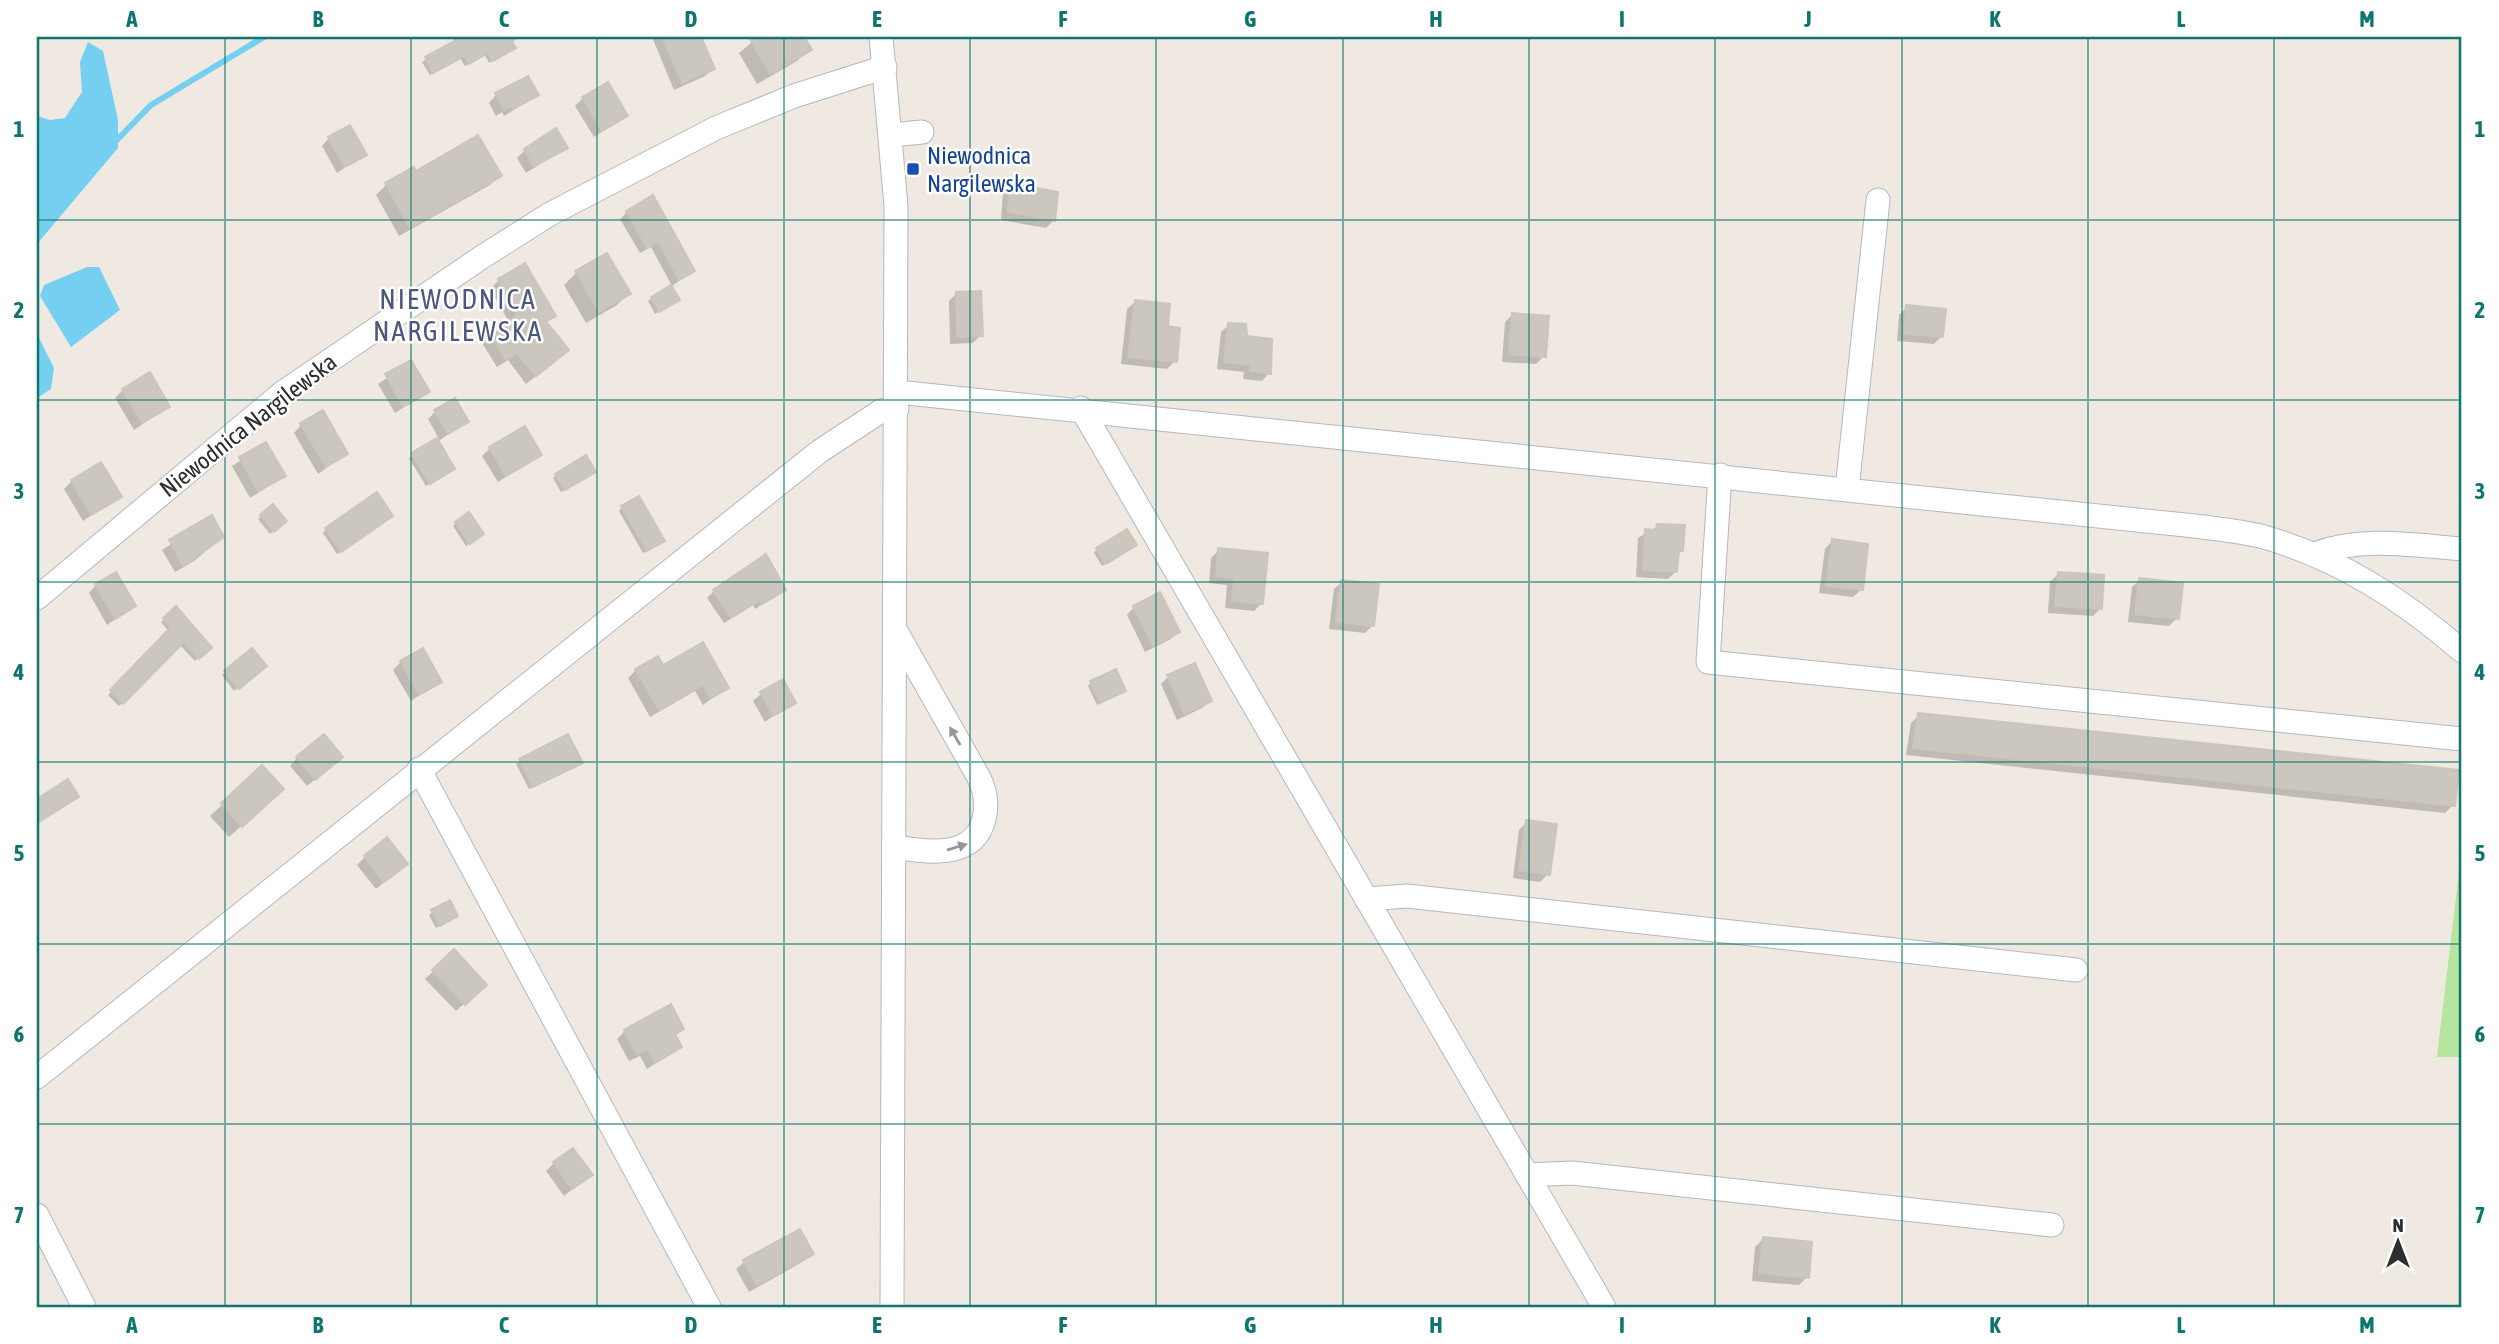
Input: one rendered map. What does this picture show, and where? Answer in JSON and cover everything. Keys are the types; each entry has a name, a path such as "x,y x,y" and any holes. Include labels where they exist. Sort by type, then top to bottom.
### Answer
{"street":[{"path":"881,37 886,67 896,206 892,1307"},
{"name":"Niewodnica Nargilewska","path":"37,598 282,393 550,214 716,128 794,96 886,67"},
{"path":"892,135 922,132"},
{"path":"1847,489 1878,200"},
{"path":"37,1077 820,451 897,400 1081,408 2195,526 2262,537 2314,554 2351,571 2415,610 2462,651"},
{"path":"1081,408 1604,1307"},
{"path":"1720,475 1708,662 2462,739"},
{"path":"2314,554 2339,545 2373,542 2462,549"},
{"path":"894,847 929,853 954,850 968,844 981,831 985,797 978,776 895,631"},
{"path":"419,769 709,1307"},
{"path":"1366,899 1407,896 2076,970"},
{"path":"1527,1175 1572,1173 2052,1225"},
{"path":"37,1215 84,1307"}],"green space":[{"path":"2462,846 2462,1057 2437,1057"}],"water":[{"path":"88,42 103,51 118,120 118,148 37,244 37,116 50,120 65,118 82,92 80,62"},
{"path":"87,267 99,267 120,310 71,347 40,296 44,285"},
{"path":"37,334 54,368 51,389 37,398"}],"building":[{"path":"462,37 519,37 512,41 516,48 493,61 488,53 469,64 464,56 433,73 425,57"},
{"path":"662,37 701,37 715,69 682,83"},
{"path":"749,37 804,37 812,50 770,74"},
{"path":"528,76 539,95 513,109 511,106 504,110 495,93"},
{"path":"608,82 628,116 602,131 582,97"},
{"path":"350,125 367,155 345,167 328,137"},
{"path":"556,128 568,148 534,166 524,149"},
{"path":"478,135 502,176 410,228 385,183 414,167 416,171"},
{"path":"1011,183 1058,192 1055,221 1008,212"},
{"path":"653,195 695,271 679,280 658,241 647,248 626,211"},
{"path":"607,253 631,294 599,312 575,271"},
{"path":"525,263 556,316 546,321 569,350 536,376 517,353 506,360 489,333 518,315 498,279"},
{"path":"671,285 680,300 659,312 651,297"},
{"path":"981,291 983,336 957,337 956,292"},
{"path":"1135,300 1170,304 1168,326 1180,328 1177,362 1128,357"},
{"path":"1906,305 1946,309 1943,337 1904,334"},
{"path":"1512,313 1549,316 1546,357 1509,354"},
{"path":"1228,323 1246,324 1247,336 1272,339 1271,374 1250,371 1251,365 1224,362"},
{"path":"411,360 430,392 403,407 385,374"},
{"path":"150,372 170,407 142,423 122,389"},
{"path":"455,398 469,422 448,434 434,410"},
{"path":"323,410 348,454 326,467 300,423"},
{"path":"525,426 542,455 506,476 489,447"},
{"path":"437,438 455,469 430,484 411,453"},
{"path":"266,442 286,476 258,491 239,457"},
{"path":"586,455 596,472 565,490 555,474"},
{"path":"101,462 122,497 91,515 71,480"},
{"path":"377,492 393,516 341,552 325,528"},
{"path":"639,496 665,541 647,551 621,506"},
{"path":"273,504 287,521 274,532 260,515"},
{"path":"469,512 484,534 470,544 455,522"},
{"path":"212,515 224,537 183,566 169,540"},
{"path":"1657,524 1685,525 1683,551 1679,551 1677,572 1643,570 1645,529 1656,530"},
{"path":"1127,529 1137,545 1106,564 1096,548"},
{"path":"1832,539 1868,544 1863,590 1826,586"},
{"path":"1218,548 1268,553 1263,604 1232,601 1234,578 1216,576"},
{"path":"766,554 786,590 762,604 760,600 731,618 713,590"},
{"path":"116,572 136,606 115,619 95,584"},
{"path":"2058,572 2104,575 2102,609 2055,606"},
{"path":"2139,578 2183,583 2179,619 2135,614"},
{"path":"1341,580 1379,584 1374,626 1336,622"},
{"path":"1160,592 1180,632 1153,646 1133,606"},
{"path":"176,606 212,648 199,659 184,642 123,704 110,690 171,627 163,618"},
{"path":"703,642 729,688 711,698 703,685 659,710 635,669 658,656 663,665"},
{"path":"252,648 267,666 239,689 224,671"},
{"path":"423,648 442,682 419,695 400,661"},
{"path":"1195,663 1212,701 1184,714 1167,675"},
{"path":"1116,669 1126,691 1100,703 1090,681"},
{"path":"783,679 796,703 773,716 760,692"},
{"path":"1918,713 2459,770 2455,806 1913,748"},
{"path":"324,734 343,757 315,780 296,757"},
{"path":"568,734 583,763 533,787 519,759"},
{"path":"262,765 284,789 242,827 221,803"},
{"path":"68,779 79,797 37,823 37,799"},
{"path":"1526,820 1557,824 1550,875 1519,870"},
{"path":"387,837 408,864 384,882 364,856"},
{"path":"450,900 458,916 440,926 431,910"},
{"path":"454,949 487,985 465,1005 432,970"},
{"path":"671,1004 684,1029 675,1034 682,1047 655,1063 648,1049 637,1054 624,1030"},
{"path":"573,1148 593,1175 572,1189 553,1162"},
{"path":"800,1229 814,1254 757,1285 743,1260"},
{"path":"1763,1237 1812,1242 1809,1278 1759,1273"}],"waterway":[{"path":"112,145 151,105 264,37"}],"place":[{"name":"Niewodnica Nargilewska","path":"913,169"}],"district":[{"name":"NIEWODNICA NARGILEWSKA","path":"458,315"}]}
